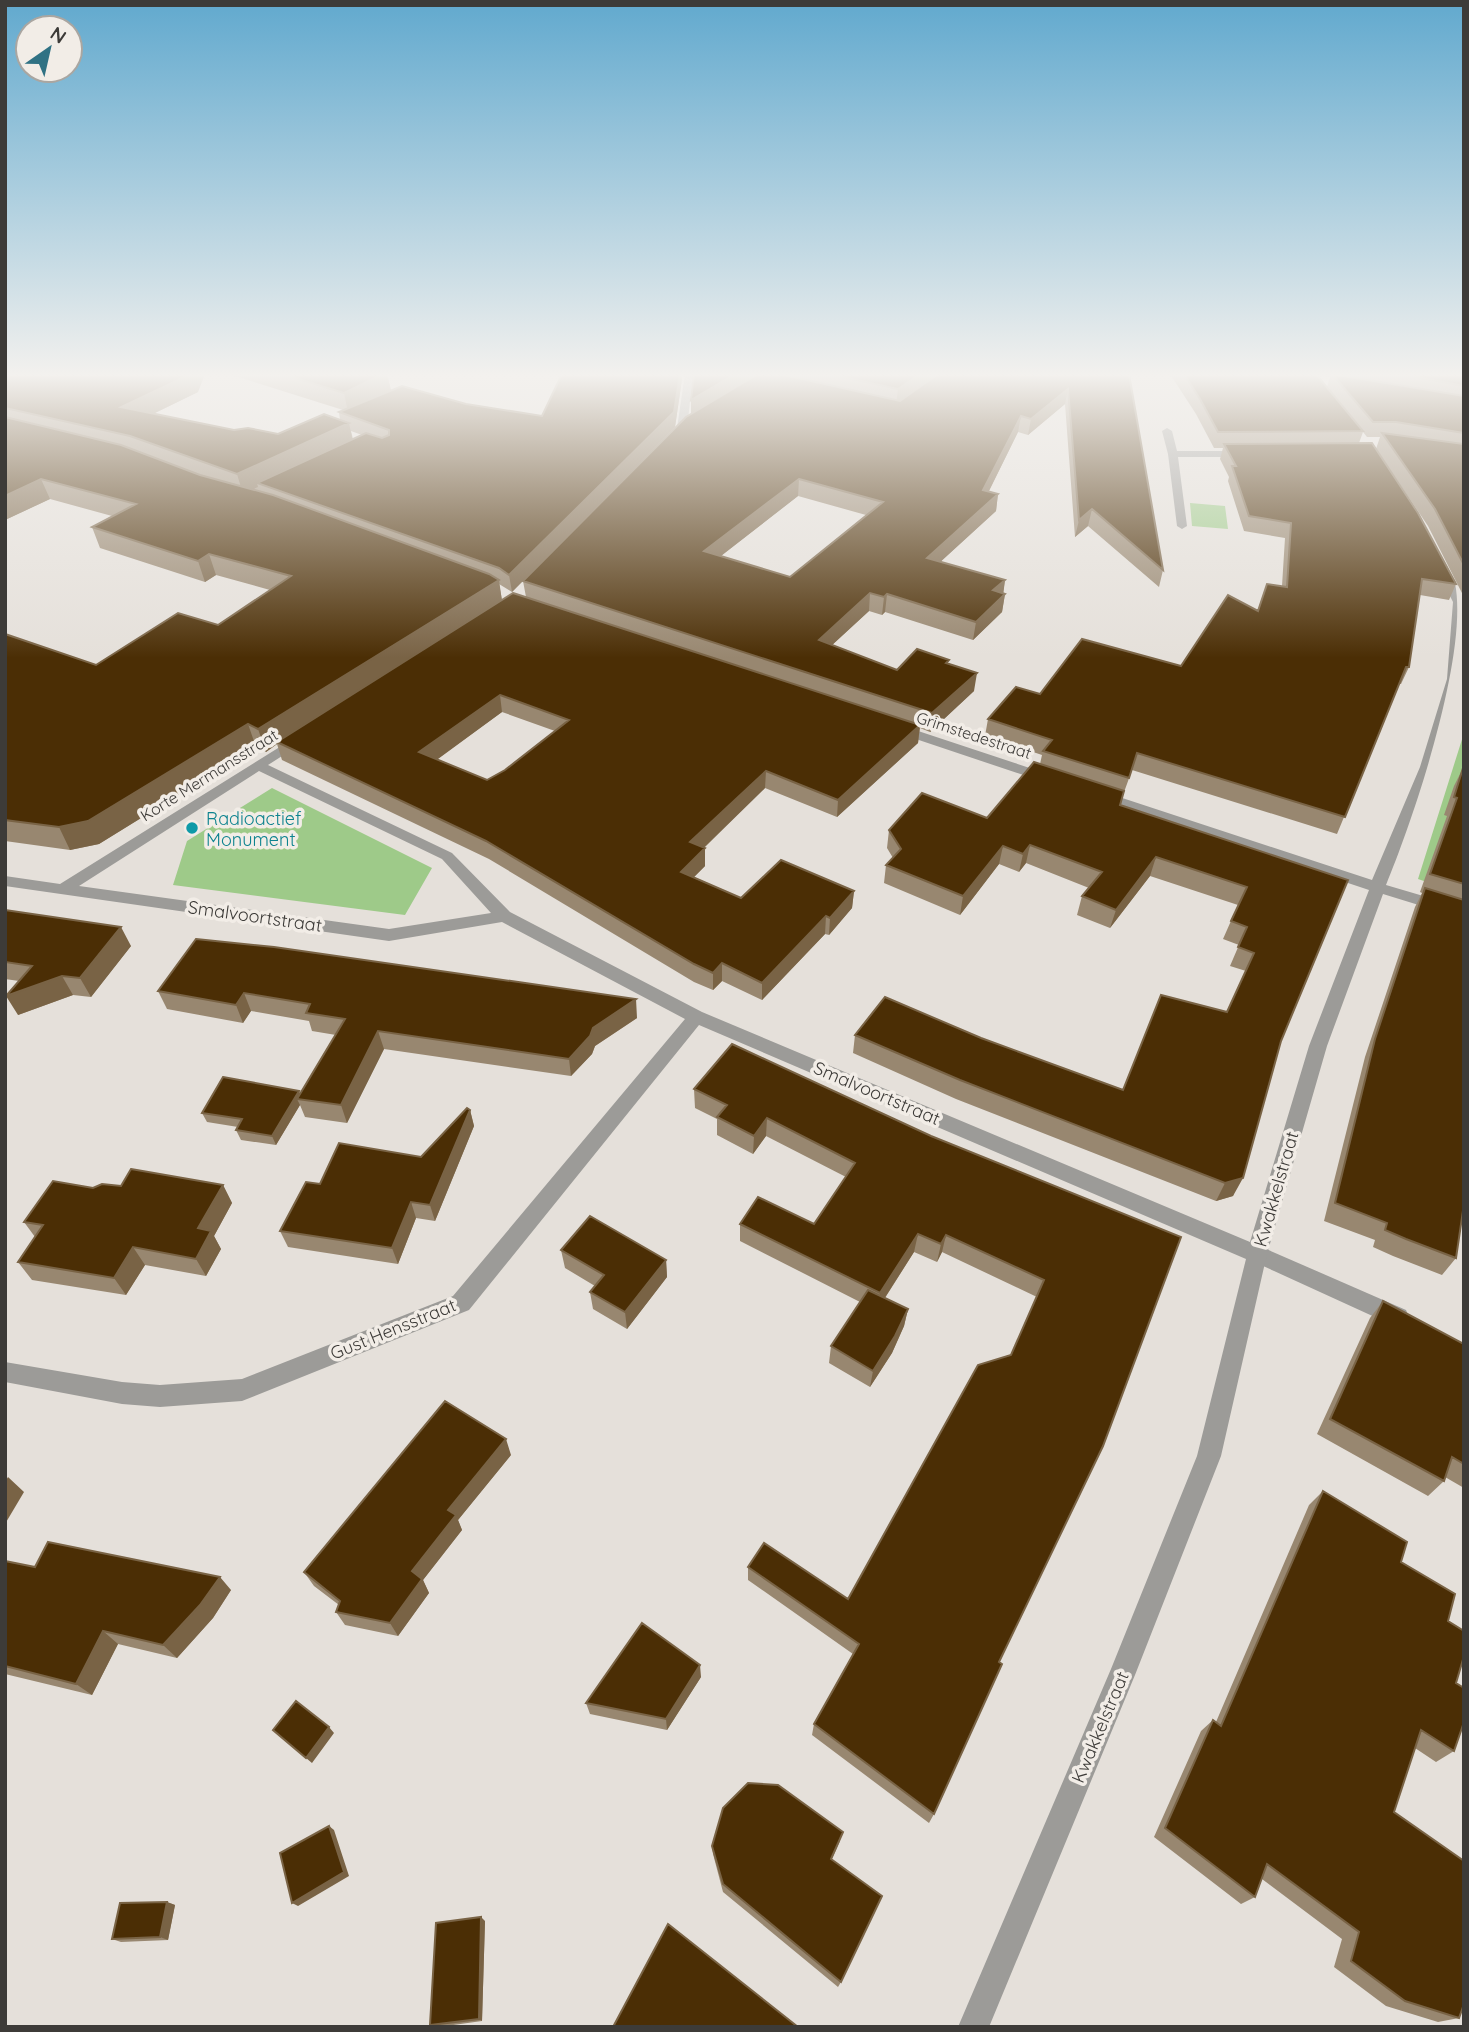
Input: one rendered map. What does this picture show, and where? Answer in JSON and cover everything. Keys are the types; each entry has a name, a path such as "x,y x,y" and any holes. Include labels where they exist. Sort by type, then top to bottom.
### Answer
{"street":[{"path":"1175,469 1182,526"},
{"name":"Kwakkelstraat","path":"973,2027 1122,1675 1209,1456 1257,1254 1318,1046 1378,886 1427,766 1454,679 1459,602 1437,559"},
{"name":"Grimstedestraat","path":"883,724 1464,914"},
{"name":"Korte Mermansstraat","path":"63,889 316,728"},
{"name":"Smalvoortstraat","path":"258,765 447,856 504,916 696,1017 1257,1254 1416,1325"},
{"name":"Smalvoortstraat","path":"5,881 389,935 504,916"},
{"name":"Gust Hensstraat","path":"5,1372 84,1387 160,1396 242,1390 461,1303 696,1017"}],"green space":[{"path":"1190,503 1225,506 1228,529 1192,526"},
{"path":"1464,733 1464,895 1418,879"},
{"path":"272,788 432,868 405,915 173,885 187,841"}],"building":[{"path":"5,469 184,469 273,495 499,580 258,729 248,724 88,821 59,827 5,820 5,634 96,665 178,613 218,625 291,576 209,554 198,561 92,527 136,504 41,479 5,496"},
{"path":"222,469 248,469 237,474"},
{"path":"288,469 616,469 509,575 499,568 257,483"},
{"path":"634,469 994,469 983,490 998,494 927,558 1005,580 993,590 1005,594 976,622 887,594 884,597 870,593 819,640 897,670 917,649 949,660 946,663 977,673 932,713 523,581","holes":["799,479 883,502 790,577 704,551"]},
{"path":"1075,469 1145,469 1163,570 1092,509 1079,520"},
{"path":"1233,469 1389,469 1418,513 1456,584 1422,579 1409,667 1406,667 1345,817 1137,753 1129,778 1043,751 1052,740 988,719 1016,687 1040,694 1082,639 1181,666 1228,595 1258,611 1267,584 1287,587 1291,523 1249,516"},
{"path":"1407,469 1464,469 1464,565 1435,509"},
{"path":"513,593 920,725 838,800 766,771 690,842 705,848 681,872 741,898 781,860 854,891 830,918 826,916 762,983 722,963 713,973 694,964 486,841 277,742","holes":["500,695 569,720 505,770 487,780 419,752"]},
{"path":"1034,762 1124,791 1120,805 1348,880 1281,1041 1243,1178 1225,1183 960,1080 855,1035 885,997 981,1038 1123,1090 1161,995 1227,1012 1254,953 1238,947 1247,927 1231,921 1247,887 1156,857 1116,910 1082,896 1102,872 1030,845 1023,854 1003,846 963,896 886,865 901,849 889,830 922,793 987,818"},
{"path":"1463,768 1464,884 1430,874 1457,798 1454,797"},
{"path":"1425,888 1464,900 1464,1204 1456,1258 1385,1230 1387,1223 1335,1203 1375,1039"},
{"path":"5,910 121,927 80,978 62,976 6,996 32,966 5,962"},
{"path":"196,939 274,947 636,999 593,1028 590,1036 569,1059 378,1031 341,1105 297,1099 345,1019 306,1013 310,1004 244,993 236,1005 158,991"},
{"path":"732,1044 931,1136 1181,1237 1103,1446 999,1662 1002,1664 934,1814 814,1724 859,1644 748,1567 764,1543 848,1599 978,1365 1011,1355 1044,1280 946,1235 941,1244 918,1234 880,1293 740,1224 758,1197 814,1224 855,1163 767,1118 754,1136 717,1117 727,1105 694,1089"},
{"path":"223,1077 299,1091 272,1136 236,1130 242,1119 202,1113"},
{"path":"467,1108 470,1110 430,1205 411,1202 392,1248 280,1231 306,1182 320,1184 339,1143 421,1157"},
{"path":"131,1169 223,1185 198,1228 211,1231 196,1259 133,1247 114,1278 18,1262 43,1225 24,1222 53,1181 93,1188 102,1184 121,1186"},
{"path":"590,1216 666,1260 625,1312 590,1292 604,1275 561,1250"},
{"path":"868,1290 908,1309 873,1371 831,1346"},
{"path":"1383,1301 1464,1344 1464,1464 1452,1457 1444,1481 1330,1419"},
{"path":"445,1401 506,1439 448,1510 456,1515 412,1571 422,1579 390,1623 336,1612 340,1601 304,1572"},
{"path":"1323,1491 1407,1542 1401,1562 1455,1594 1448,1621 1464,1631 1464,1656 1456,1683 1464,1688 1464,1722 1454,1751 1421,1730 1394,1812 1464,1861 1464,2004 1459,2018 1405,2001 1351,1961 1359,1932 1267,1864 1255,1897 1165,1828 1213,1720 1221,1726"},
{"path":"48,1542 220,1577 200,1605 163,1645 103,1631 76,1684 5,1666 5,1561 35,1567"},
{"path":"642,1623 700,1665 666,1719 586,1703"},
{"path":"296,1701 329,1727 306,1758 273,1730"},
{"path":"748,1783 778,1785 843,1832 831,1859 882,1896 841,1982 723,1884 712,1846 723,1808"},
{"path":"329,1826 344,1872 292,1903 280,1853"},
{"path":"167,1902 160,1937 112,1939 120,1903"},
{"path":"481,1917 479,2019 430,2025 436,1923"},
{"path":"668,1924 798,2027 613,2027"}],"place":[{"name":"Radioactief Monument","path":"192,828"}]}
